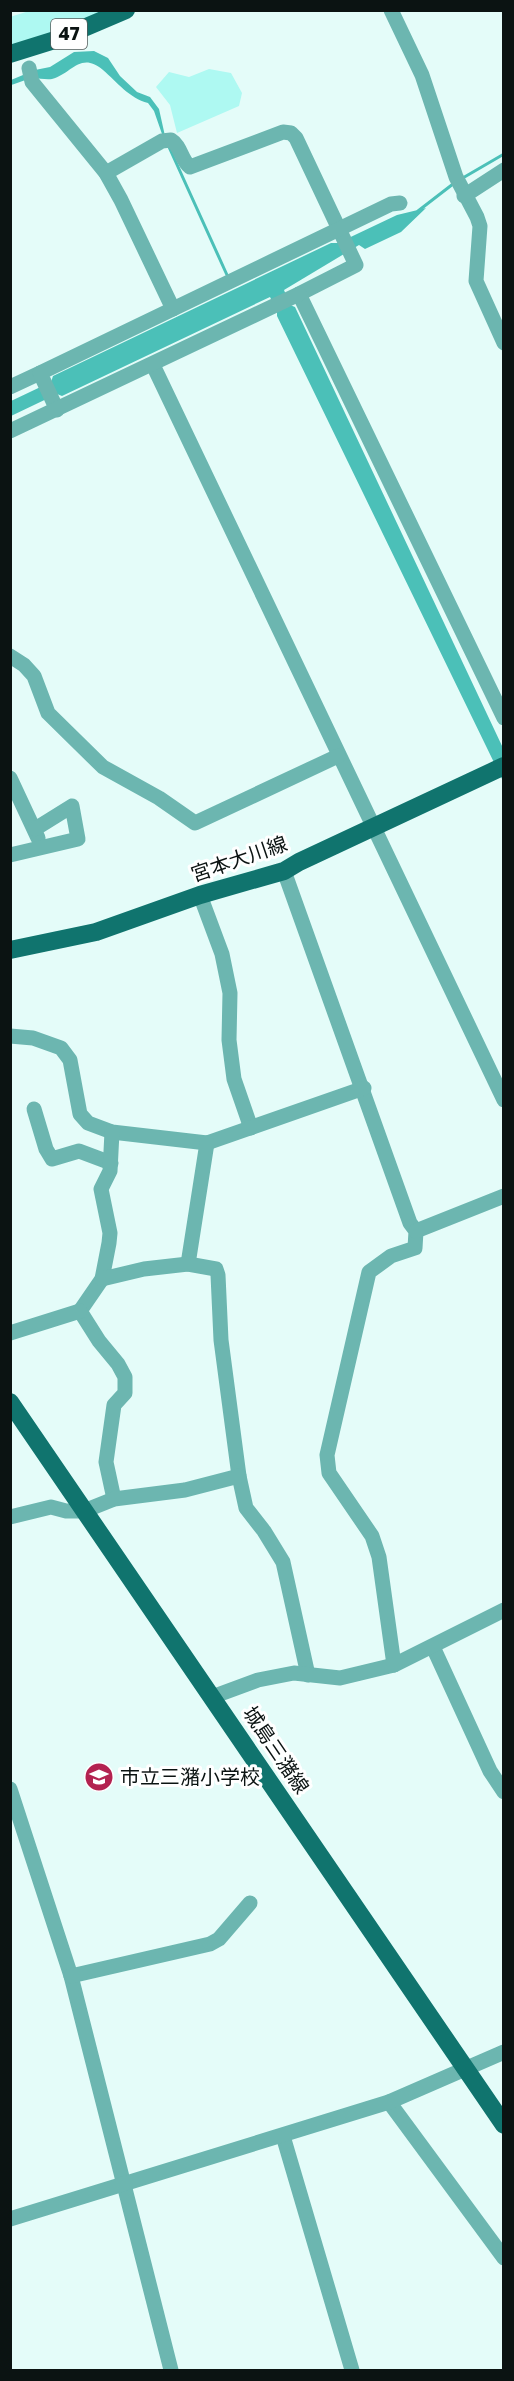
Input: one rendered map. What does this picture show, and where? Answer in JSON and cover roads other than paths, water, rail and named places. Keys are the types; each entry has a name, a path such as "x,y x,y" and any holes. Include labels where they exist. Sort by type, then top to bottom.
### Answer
{"main road":[{"name":"47","path":"10,54 58,39 126,10"},
{"name":"宮本大川線","path":"10,950 96,932 200,896 284,871 504,766"},
{"name":"城島三潴線","path":"10,1402 504,2125"}],"street":[{"path":"391,10 422,75 460,187 480,226 476,281 504,343"},
{"path":"31,75 106,173 173,309"},
{"path":"10,431 54,405 153,365 356,265 296,138 291,133 283,132 190,167 186,165 176,143 171,140 162,141 106,173"},
{"path":"460,187 504,170"},
{"path":"10,387 42,377 173,309 341,232 391,204 400,203"},
{"path":"295,296 504,718"},
{"path":"153,365 504,1100"},
{"path":"42,377 54,405"},
{"path":"10,656 34,675 48,713 103,767 159,798 195,823 338,756"},
{"path":"10,778 35,829 41,848"},
{"path":"10,855 78,839 72,806 35,829"},
{"path":"284,871 364,1088 410,1223 416,1231 415,1248 391,1256 369,1272 327,1455 330,1473 372,1536 379,1557 394,1665"},
{"path":"200,896 222,954 230,993 229,1040 234,1079 251,1128"},
{"path":"10,1036 33,1038 61,1048 70,1060 80,1114 88,1123 112,1132 207,1143 364,1088"},
{"path":"34,1109 46,1149 52,1159 79,1151 111,1163"},
{"path":"10,1333 80,1311 102,1278 110,1233 101,1189 110,1171 112,1132"},
{"path":"188,1264 207,1143"},
{"path":"416,1231 504,1196"},
{"path":"102,1278 144,1269 188,1264 216,1269 221,1340 238,1476 246,1508 264,1531 283,1562 308,1675"},
{"path":"80,1311 125,1377 125,1393 114,1405 106,1462 114,1499"},
{"path":"10,1517 51,1507 66,1511 84,1511 114,1499 185,1490 238,1476"},
{"path":"212,1697 258,1680 294,1673 339,1678 394,1665 504,1610"},
{"path":"433,1647 490,1771 504,1792"},
{"path":"10,1789 14,1810 71,1976 171,2370"},
{"path":"71,1976 210,1944 219,1939 250,1903"},
{"path":"10,2219 389,2102 504,2052"},
{"path":"389,2102 504,2258"},
{"path":"283,2136 352,2370"}],"waterway":[{"path":"169,147 227,275"},
{"path":"461,179 504,154"},
{"path":"418,211 453,184"}],"place":[{"name":"市立三潴小学校","path":"99,1777"}]}
